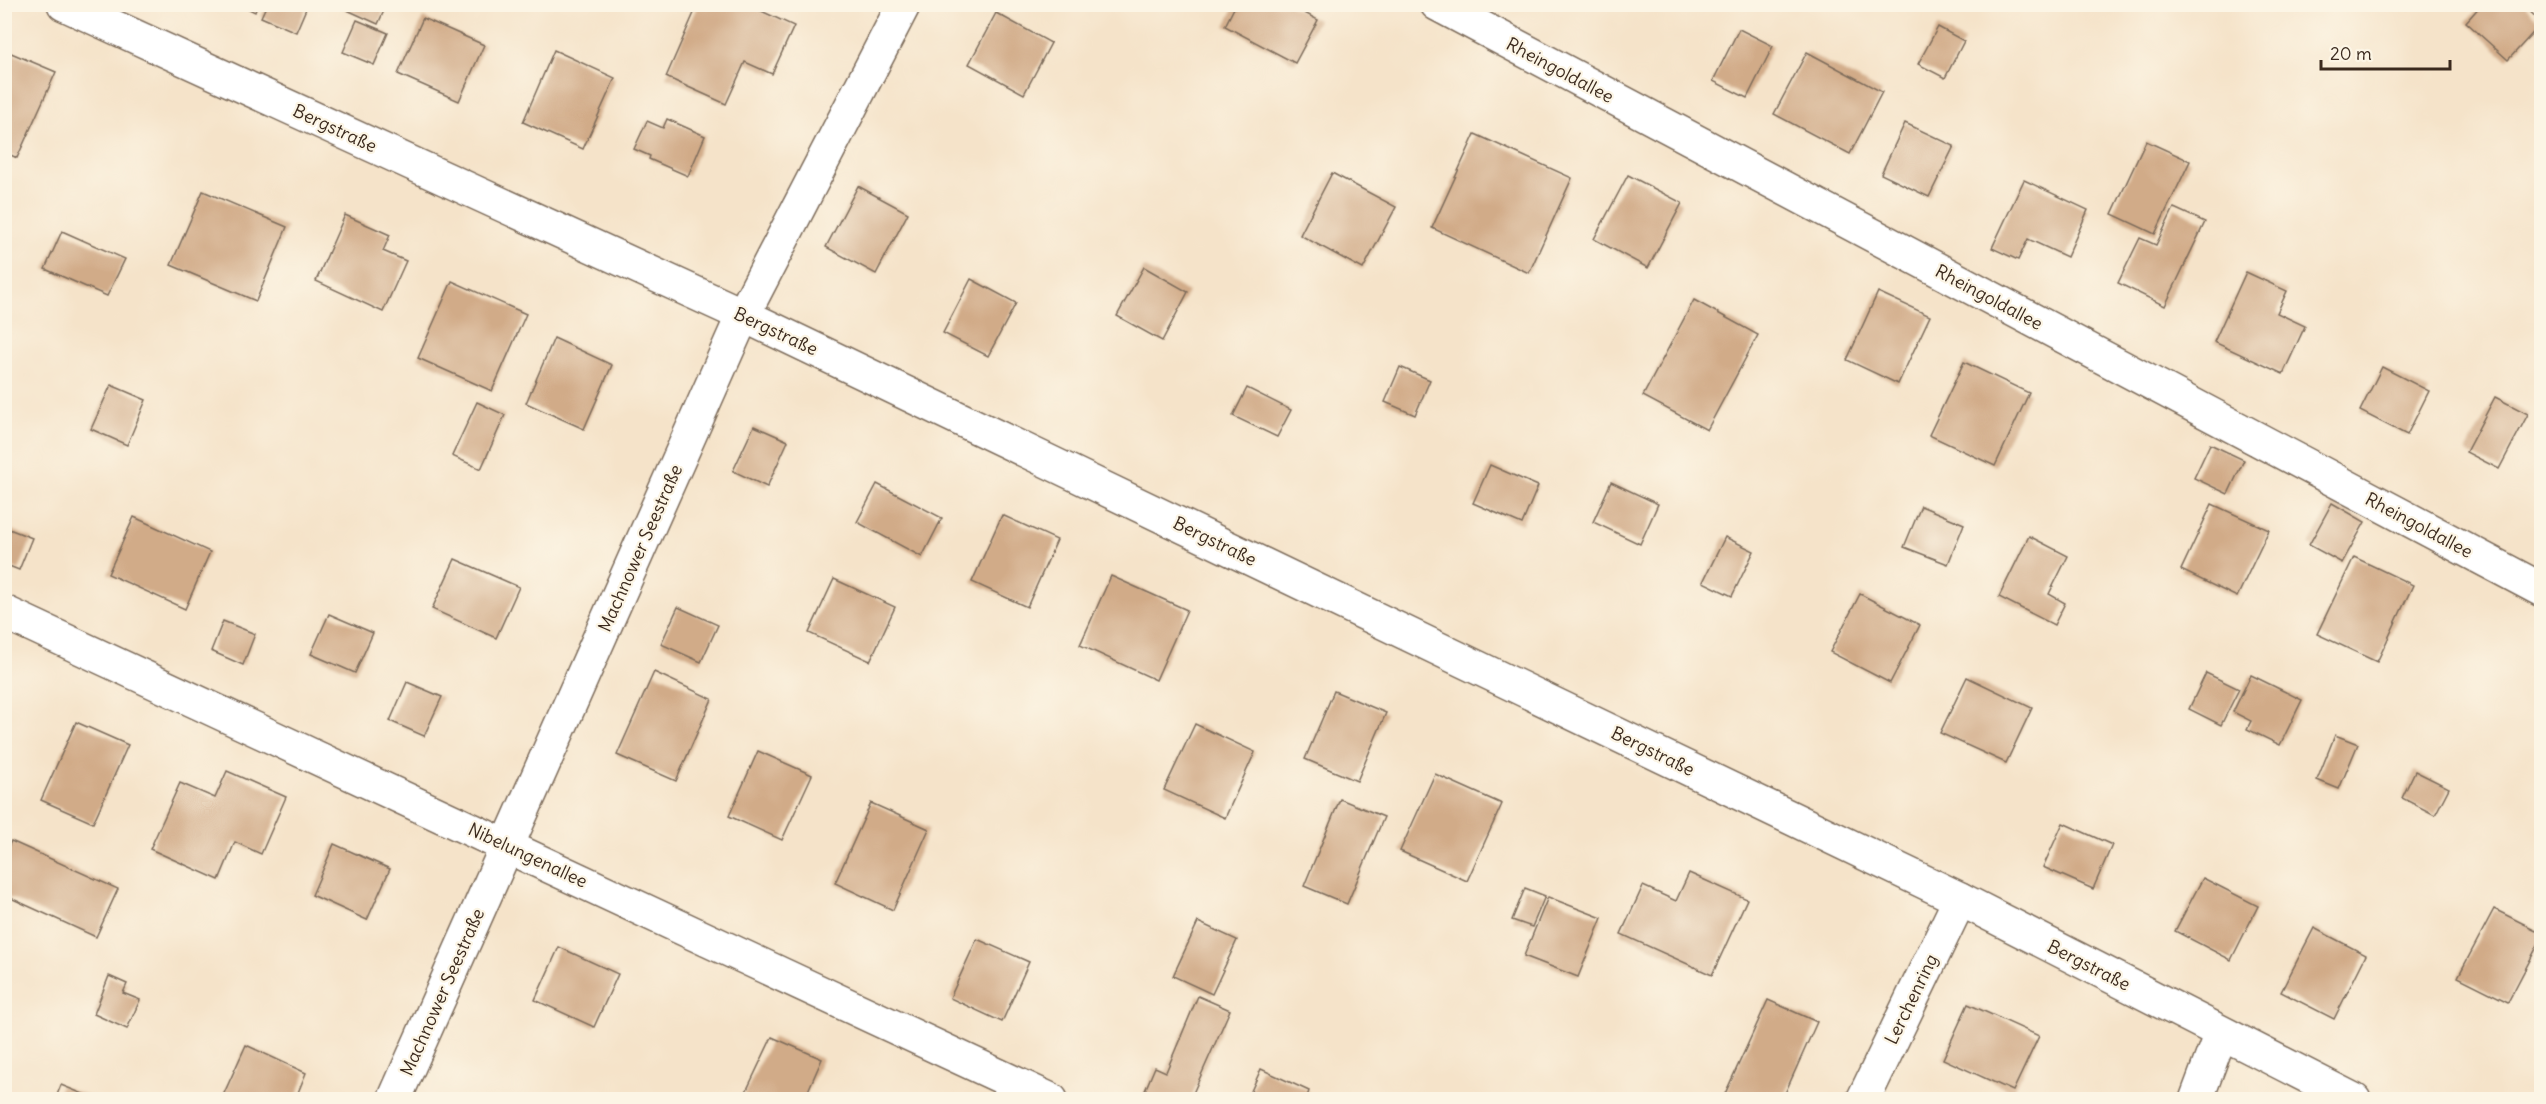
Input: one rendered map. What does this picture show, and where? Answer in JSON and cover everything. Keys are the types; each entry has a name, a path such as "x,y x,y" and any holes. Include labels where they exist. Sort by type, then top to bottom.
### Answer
{"street":[{"name":"Bergstraße","path":"64,4 744,315 1960,899 2354,1100"},
{"name":"Machnower Seestraße","path":"394,1100 744,315 904,4"},
{"name":"Rheingoldallee","path":"1437,4 2541,590"},
{"name":"Nibelungenallee","path":"4,612 1051,1100"},
{"name":"Lerchenring","path":"1863,1100 1960,899"},
{"path":"2196,1100 2221,1033"}],"building":[{"path":"239,4 258,4 255,12"},
{"path":"267,4 308,4 296,32 261,17"},
{"path":"334,4 387,4 378,24"},
{"path":"698,4 746,4 794,26 772,74 745,62 726,104 666,77"},
{"path":"1236,4 1288,4 1318,20 1295,63 1225,26"},
{"path":"2482,4 2522,4 2542,23 2508,60 2466,22"},
{"path":"996,13 1051,43 1024,94 969,64"},
{"path":"423,18 484,45 459,101 398,74"},
{"path":"357,20 388,33 374,65 343,52"},
{"path":"1938,27 1964,41 1945,78 1918,64"},
{"path":"1739,29 1773,46 1747,98 1713,81"},
{"path":"4,50 56,72 17,158 4,152"},
{"path":"554,50 615,78 583,149 523,122"},
{"path":"1807,52 1882,92 1850,154 1774,114"},
{"path":"667,119 705,136 688,176 649,159 650,156 634,149 647,121 663,128"},
{"path":"1905,123 1954,146 1929,197 1881,174"},
{"path":"1475,134 1572,178 1529,273 1432,228"},
{"path":"2146,141 2190,161 2155,234 2112,214"},
{"path":"1332,173 1396,207 1363,269 1300,235"},
{"path":"1628,175 1682,203 1648,268 1594,239"},
{"path":"2024,180 2088,210 2067,257 2028,239 2018,260 1992,248"},
{"path":"858,186 908,213 876,274 826,247"},
{"path":"203,191 287,227 256,301 171,265"},
{"path":"2174,208 2205,222 2165,306 2118,283 2140,238 2156,245"},
{"path":"345,215 390,235 383,251 406,261 383,312 316,281"},
{"path":"62,231 125,259 107,296 45,269"},
{"path":"1144,267 1188,292 1162,341 1117,316"},
{"path":"2246,272 2287,291 2277,313 2305,326 2283,374 2214,342"},
{"path":"971,279 1016,303 988,356 943,333"},
{"path":"452,281 526,314 492,391 418,358"},
{"path":"1878,292 1930,316 1898,384 1847,360"},
{"path":"1694,300 1758,335 1707,430 1643,396"},
{"path":"554,338 612,365 584,429 526,403"},
{"path":"1964,362 2029,393 1995,466 1929,435"},
{"path":"1400,367 1430,380 1415,415 1385,402"},
{"path":"2382,367 2429,391 2407,435 2360,411"},
{"path":"111,385 146,400 127,445 91,429"},
{"path":"1247,388 1291,410 1277,437 1233,416"},
{"path":"2495,397 2528,414 2499,469 2466,452"},
{"path":"477,402 505,415 481,469 452,456"},
{"path":"754,426 788,441 767,487 733,471"},
{"path":"2210,444 2244,460 2228,494 2194,478"},
{"path":"1490,465 1538,486 1522,524 1473,503"},
{"path":"1611,482 1658,504 1640,544 1593,522"},
{"path":"877,484 942,518 922,557 857,522"},
{"path":"2332,503 2365,522 2342,563 2309,545"},
{"path":"2212,504 2269,530 2237,597 2181,570"},
{"path":"1921,506 1964,524 1948,564 1904,547"},
{"path":"1002,515 1057,540 1027,607 972,582"},
{"path":"134,517 210,552 185,609 108,574"},
{"path":"4,527 32,538 19,570 4,564"},
{"path":"2029,536 2068,556 2049,594 2065,603 2054,625 1999,597"},
{"path":"1725,537 1754,551 1732,596 1703,582"},
{"path":"2354,557 2413,585 2377,662 2317,634"},
{"path":"455,559 519,587 496,638 432,609"},
{"path":"1111,576 1187,610 1156,680 1080,645"},
{"path":"834,579 895,607 870,661 809,633"},
{"path":"1860,594 1920,625 1890,683 1830,652"},
{"path":"678,607 718,625 701,662 661,644"},
{"path":"329,614 373,633 355,673 311,654"},
{"path":"223,621 255,634 243,665 211,651"},
{"path":"654,672 712,699 676,781 617,755"},
{"path":"2206,673 2239,689 2221,725 2189,709"},
{"path":"2251,675 2302,700 2280,745 2247,729 2251,721 2233,712"},
{"path":"1967,677 2032,708 2006,763 1940,733"},
{"path":"407,682 442,697 424,736 390,721"},
{"path":"1334,691 1386,713 1357,781 1305,759"},
{"path":"76,722 128,745 93,823 41,800"},
{"path":"1195,724 1255,752 1225,818 1164,790"},
{"path":"2335,735 2358,744 2339,789 2317,780"},
{"path":"758,751 812,775 782,840 729,816"},
{"path":"227,771 286,797 261,854 235,842 219,880 150,849 180,783 215,798"},
{"path":"2415,771 2449,788 2435,815 2402,798"},
{"path":"1435,774 1502,804 1467,881 1400,851"},
{"path":"1340,799 1384,817 1347,904 1304,886"},
{"path":"871,803 929,829 893,910 835,883"},
{"path":"2063,823 2112,845 2093,889 2043,867"},
{"path":"11,841 118,889 96,937 4,895 4,855"},
{"path":"334,844 390,869 367,920 312,895"},
{"path":"1689,873 1747,899 1712,975 1621,934 1643,886 1676,901"},
{"path":"2203,878 2258,906 2231,960 2175,931"},
{"path":"1525,888 1545,896 1532,927 1512,920"},
{"path":"1548,897 1602,918 1578,977 1524,956"},
{"path":"2494,909 2542,933 2508,1002 2458,977"},
{"path":"1198,922 1237,940 1212,994 1173,976"},
{"path":"2314,928 2366,955 2334,1019 2281,992"},
{"path":"977,939 1029,962 1002,1022 950,998"},
{"path":"559,947 618,974 594,1027 535,1000"},
{"path":"109,976 127,984 123,993 140,1000 127,1029 94,1014"},
{"path":"1198,996 1230,1010 1190,1100 1141,1100 1155,1067 1166,1072"},
{"path":"1768,1000 1817,1022 1782,1100 1732,1100 1724,1096"},
{"path":"1968,1004 2039,1036 2013,1091 1943,1059"},
{"path":"772,1037 822,1059 804,1100 743,1098"},
{"path":"246,1045 306,1073 295,1100 221,1100"},
{"path":"1261,1069 1309,1091 1306,1100 1247,1100"},
{"path":"61,1085 93,1098 93,1100 55,1100"}]}
